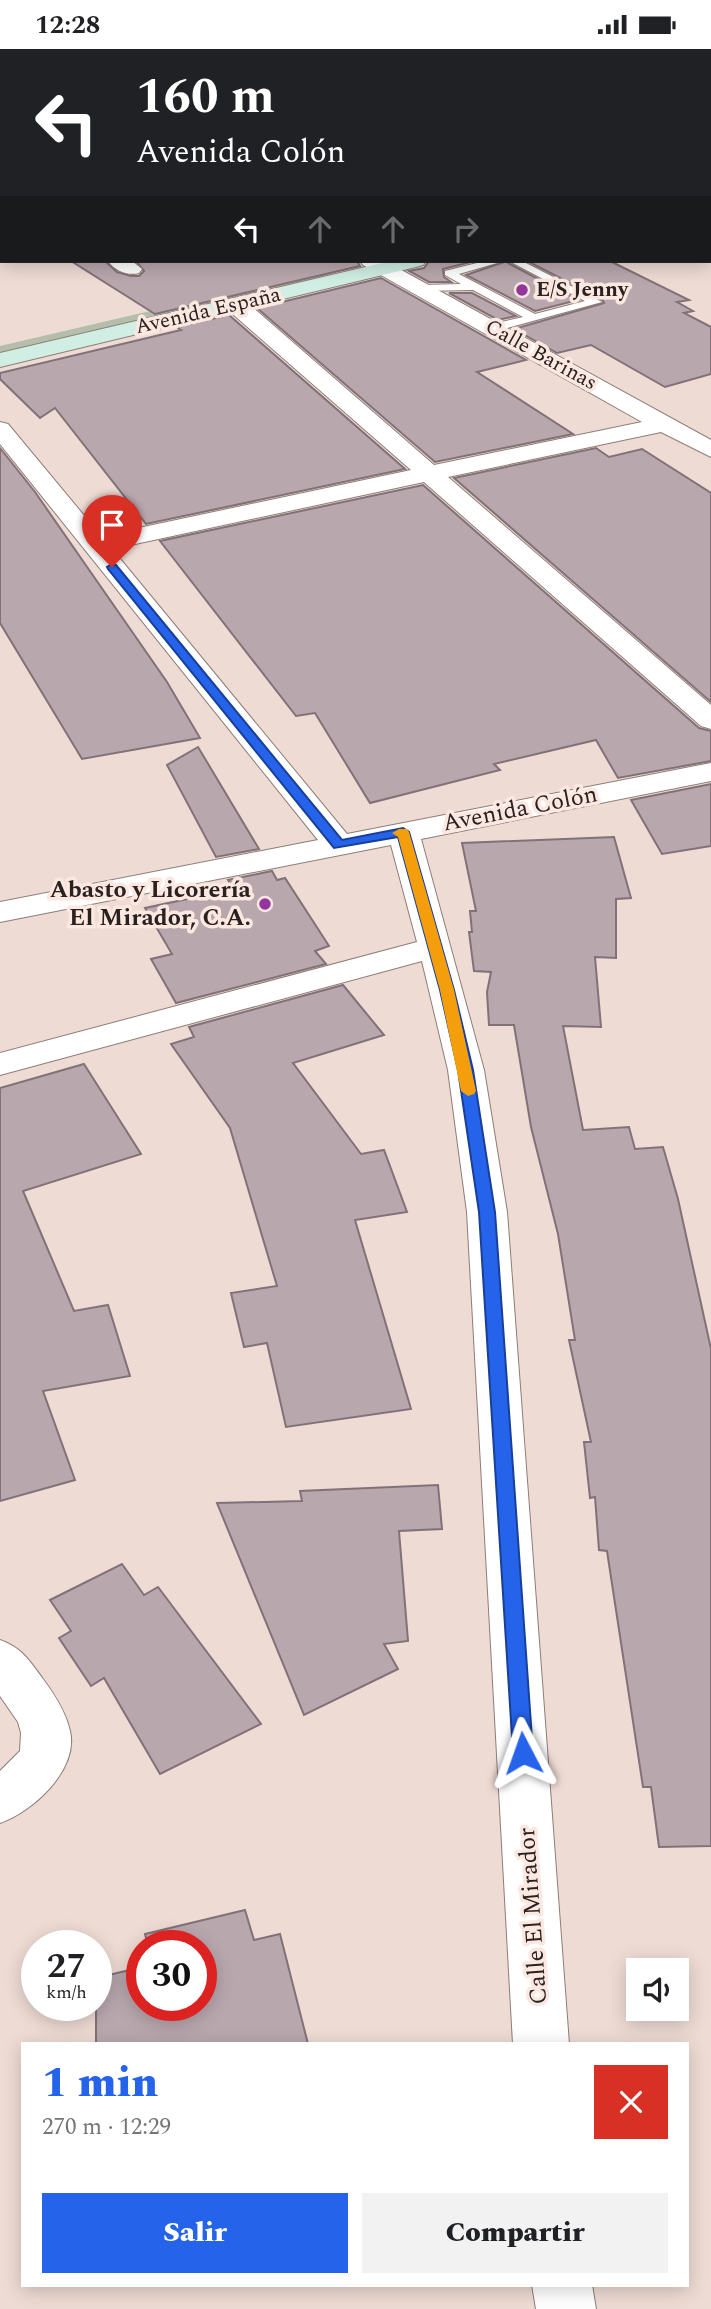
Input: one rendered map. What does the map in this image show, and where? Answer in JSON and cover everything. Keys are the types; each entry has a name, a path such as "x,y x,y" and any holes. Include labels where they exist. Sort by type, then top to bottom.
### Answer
{"main road":[{"name":"Avenida España","path":"0,340 330,263"},
{"name":"Avenida España","path":"0,360 235,304 377,265 396,263"}],"street":[{"name":"Calle Barinas","path":"377,265 711,450"},
{"path":"235,304 711,720"},
{"path":"95,545 664,424"},
{"path":"0,429 339,845"},
{"name":"Avenida Colón","path":"0,912 711,772"},
{"name":"Calle El Mirador","path":"403,832 466,1070 487,1212 541,2042"},
{"path":"0,1064 435,947"},
{"path":"0,1660 41,1716 48,1739 43,1761 28,1779 0,1801"},
{"path":"562,2287 566,2309"}],"lane":[{"path":"490,263 449,273 534,318"},
{"path":"493,328 596,302 518,263"},
{"path":"421,288 475,287"}],"green space":[{"path":"317,272 330,275 0,354 0,346"}],"building":[{"path":"74,263 107,263 117,272 131,276 139,276 144,271 138,263 358,263 360,266 155,314"},
{"path":"428,263 467,263 443,269 444,277 451,282 429,282 409,271 424,268"},
{"path":"508,263 578,300 535,311 466,275"},
{"path":"531,263 614,263 689,300 677,302 693,311 684,313 711,327 711,374 665,387 591,345 557,353 514,329 604,303 603,300"},
{"path":"381,278 526,360 477,372 573,434 435,462 257,308"},
{"path":"449,293 472,293 516,316 498,320"},
{"path":"229,315 405,469 146,524 55,408 40,418 0,379 0,373 181,330 177,327"},
{"path":"0,448 35,492 167,682 200,738 82,759 0,623"},
{"path":"596,448 609,457 642,449 711,493 711,702 454,478"},
{"path":"423,485 699,728 711,731 711,761 618,778 596,740 494,764 500,770 370,803 315,713 296,716 160,541"},
{"path":"198,747 259,849 216,857 167,765"},
{"path":"711,784 711,846 662,854 631,800"},
{"path":"614,837 631,898 616,899 616,958 595,957 601,1027 563,1026 583,1130 629,1127 635,1149 663,1147 678,1199 711,1349 711,1846 659,1847 651,1787 643,1787 607,1551 599,1550 595,1497 590,1498 584,1442 591,1442 569,1340 575,1340 558,1234 531,1127 514,1025 489,1025 487,992 491,972 474,971 469,932 472,932 470,911 476,911 462,843"},
{"path":"272,871 277,880 285,878 329,946 315,951 326,964 176,1003 151,959 172,954 145,908 234,889 228,880"},
{"path":"343,985 384,1035 293,1063 361,1154 384,1150 407,1212 355,1220 411,1409 286,1427 267,1343 244,1347 231,1293 277,1286 230,1128 171,1044 194,1037 189,1027"},
{"path":"84,1064 141,1154 23,1191 74,1311 108,1305 130,1376 43,1391 75,1480 0,1501 0,1088"},
{"path":"438,1485 442,1529 399,1531 408,1641 384,1644 398,1669 304,1715 217,1503 302,1501 300,1491"},
{"path":"122,1564 144,1595 158,1587 261,1724 160,1774 104,1678 91,1686 59,1638 71,1631 50,1600"},
{"path":"245,1910 254,1940 280,1934 307,2042 96,2042 96,2021 112,2021 112,1974 126,1971 126,2021 217,2021 217,1930 162,1930"}],"slow traffic":[{"path":"399,833 403,832 447,990 466,1070 468,1091"}],"place":[{"name":"E/S Jenny","path":"522,290"},
{"name":"Abasto y Licorería El Mirador, C.A.","path":"265,904"}],"route":[{"path":"112,567 339,845 403,832 447,990 466,1070 487,1212 523,1753"}]}
